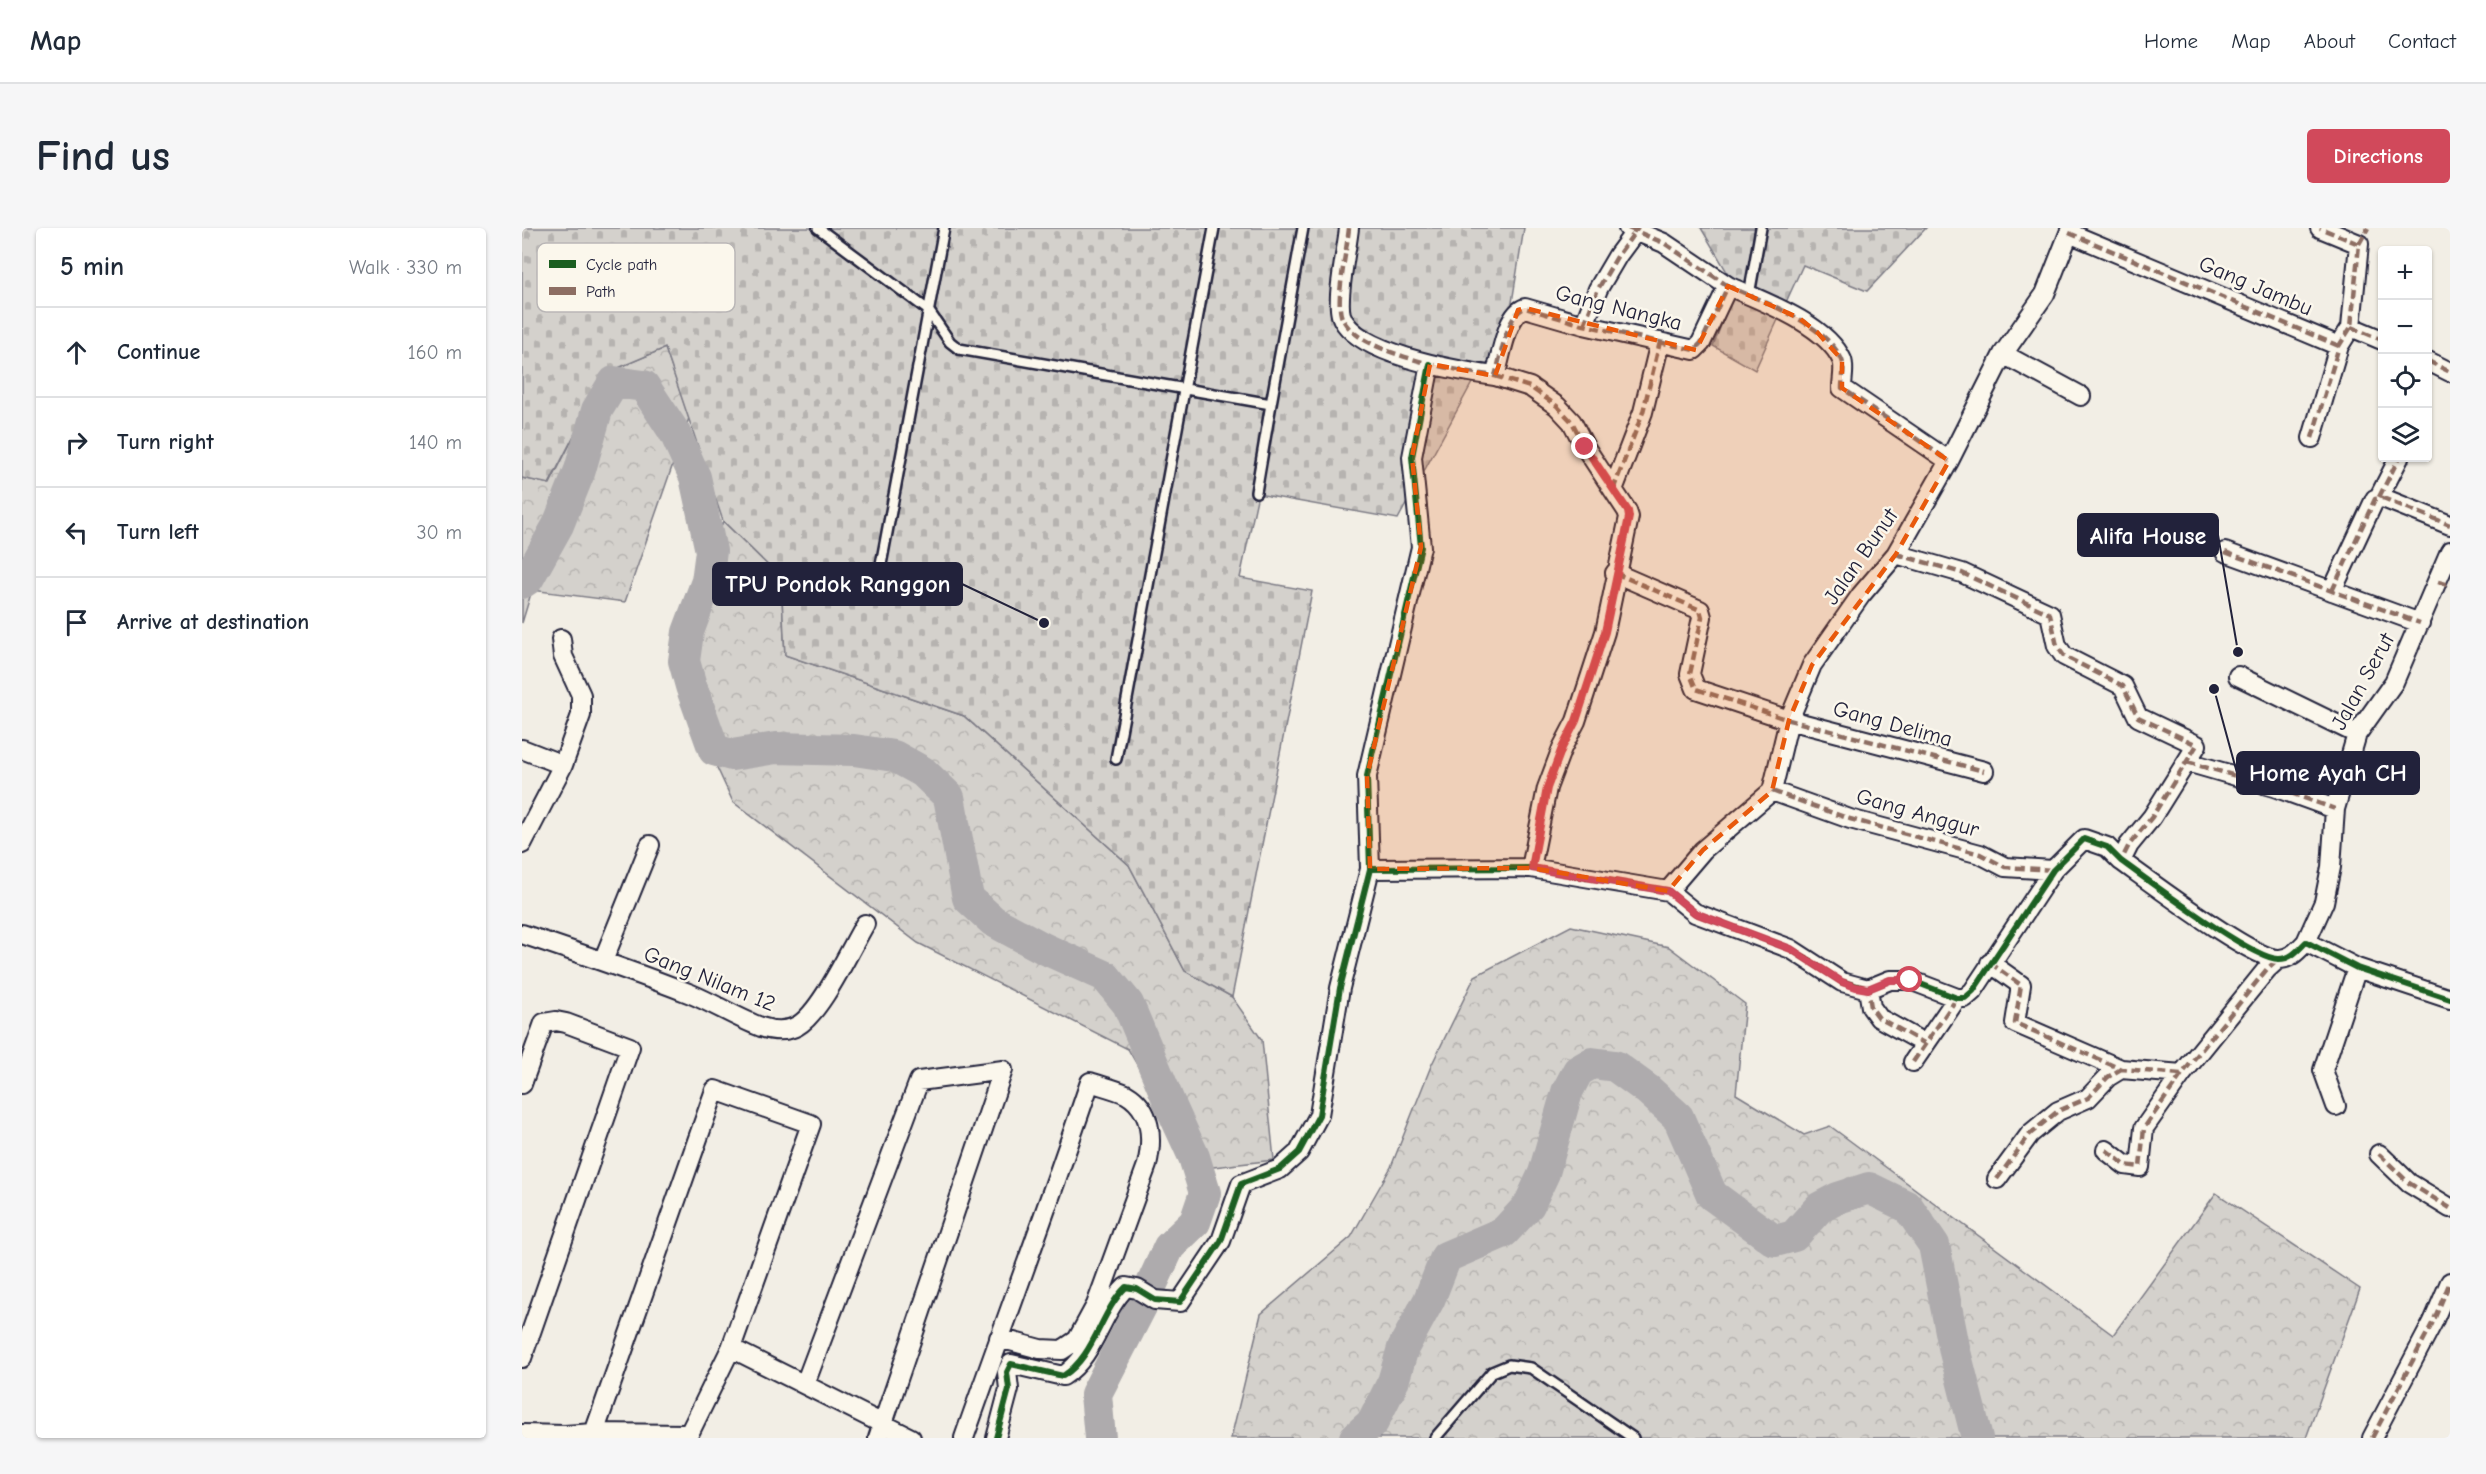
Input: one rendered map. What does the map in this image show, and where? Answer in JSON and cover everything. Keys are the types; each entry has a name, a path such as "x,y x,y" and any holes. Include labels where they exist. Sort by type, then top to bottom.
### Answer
{"street":[{"path":"1349,228 1340,303 1341,316 1349,329 1382,350 1430,364 1495,376 1530,387 1557,406 1572,422 1628,511 1626,537 1615,573 1605,632 1576,721 1562,748 1547,788 1532,868"},
{"path":"2312,438 2339,346 2351,327 2363,236 2320,228"},
{"path":"1584,325 1598,289 1634,229 1664,243 1728,286 1799,318 1830,343 1842,360 1842,388 1949,461"},
{"name":"Gang Jambu","path":"2070,230 2339,346"},
{"name":"Jalan Bunut","path":"1772,791 1789,720 1812,665 1861,595 1896,554 1949,461 2003,354 2045,294 2070,230"},
{"name":"Gang Nangka","path":"1495,376 1511,319 1518,310 1525,308 1584,325 1694,350 1698,347 1728,286"},
{"path":"2351,327 2378,338"},
{"path":"1613,490 1642,412 1660,342"},
{"path":"2003,354 2081,396"},
{"path":"2432,363 2450,372"},
{"path":"996,1438 1009,1389 1007,1372 1011,1364 1063,1376 1074,1369 1117,1295 1126,1287 1137,1289 1155,1300 1180,1302 1221,1241 1241,1184 1280,1169 1299,1152 1319,1115 1340,988 1370,869 1367,776 1421,548 1412,457 1430,364"},
{"path":"2332,591 2373,502 2379,497 2397,462"},
{"path":"2379,497 2450,525"},
{"name":"Jalan Serut","path":"2306,942 2324,902 2331,867 2335,809 2357,734 2394,682 2420,623 2444,584 2450,551"},
{"path":"2225,552 2420,623"},
{"path":"1896,554 1962,573 2050,614 2057,646 2064,656 2123,686 2138,717 2198,745 2152,817 2129,845 2121,861"},
{"name":"Gang Delima","path":"1615,573 1700,610 1702,617 1690,674 1696,689 1789,720 1984,771"},
{"path":"522,844 563,765 581,715 581,695 563,656 561,639"},
{"path":"2238,676 2357,734"},
{"path":"522,749 563,765"},
{"path":"2187,762 2274,787 2335,809"},
{"path":"1668,891 1703,850 1772,791"},
{"name":"Gang Anggur","path":"1772,791 1850,819 1980,854 2005,867 2053,870"},
{"path":"1370,869 1532,868 1668,891 1695,913 1791,949 1842,982 1868,989 1890,980 1910,980 1957,998 1965,998 1973,991 2053,870 2084,839 2107,847 2121,861 2245,946 2278,959"},
{"path":"603,960 650,845"},
{"name":"Gang Nilam 12","path":"522,934 603,960 693,995 762,1027 789,1030 800,1025 809,1015 833,980 865,924"},
{"path":"2106,1150 2125,1165 2140,1167 2144,1128 2182,1074 2267,969 2278,959 2294,955 2306,942 2357,968 2450,999"},
{"path":"1990,963 2021,985 2015,1023 2121,1069 2182,1074"},
{"path":"2336,1106 2323,1070 2357,968"},
{"path":"1868,989 1870,1007 1879,1018 1924,1043"},
{"path":"1913,1062 1957,998"},
{"path":"522,1084 544,1023 555,1021 566,1023 630,1047 522,1358"},
{"path":"1997,1179 2030,1134 2058,1111 2088,1098 2108,1077 2121,1069"},
{"path":"805,1384 919,1081 1003,1070 880,1430"},
{"path":"964,1438 999,1338 1047,1211 1090,1082 1127,1095 1147,1119 1151,1147 1147,1165 1096,1305 1077,1340 1062,1350 1040,1349 999,1338"},
{"path":"522,1434 565,1437 594,1433 688,1436 731,1348 811,1124 715,1090 594,1433"},
{"path":"2379,1154 2409,1183 2450,1208"},
{"path":"2373,1438 2433,1322 2450,1282"},
{"path":"731,1348 805,1384 880,1430 911,1438"}],"lane":[{"path":"818,228 928,310 950,342 960,349 1271,404"},
{"path":"877,586 944,228"},
{"path":"1116,759 1214,228"},
{"path":"1256,492 1302,228"},
{"path":"1749,295 1761,228"},
{"path":"1435,1438 1492,1371 1509,1365 1531,1368 1633,1438"}],"highlighted area":[{"path":"1728,286 1799,318 1817,332 1842,360 1842,388 1949,461 1896,554 1812,665 1789,720 1772,791 1703,850 1668,891 1531,868 1370,869 1367,776 1421,547 1412,457 1430,364 1495,376 1518,310 1525,308 1696,350"}],"green space":[{"path":"522,228 1524,228 1504,352 1479,370 1398,519 1258,494 1240,578 1312,591 1232,997 1185,971 1129,865 964,716 785,655 781,578 723,521 665,348 606,373 549,484 522,478"},
{"path":"1701,228 1926,228 1867,291 1803,265 1755,370 1713,346 1736,287"},
{"path":"665,348 689,418 625,602 532,590 522,623 522,478 550,484 606,373"},
{"path":"723,521 781,578 785,655 964,716 1129,865 1185,971 1232,997 1262,1040 1274,1160 1196,1169 1128,1049 918,943 733,802 673,673"},
{"path":"1571,926 1669,947 1745,1004 1736,1094 1804,1135 1830,1126 2113,1335 2216,1193 2360,1289 2306,1438 1231,1438 1261,1314 1351,1237 1391,1167 1431,1066 1475,976"}],"waterway":[{"path":"522,583 528,579 558,525 580,470 597,410 614,382 644,386 675,433 695,477 711,551 707,581 688,632 684,661 714,750 732,755 776,748 854,750 894,756 923,772 949,797 968,898 993,921 1043,948 1105,976 1128,1004 1194,1157 1205,1193 1195,1222 1169,1247 1096,1394 1100,1438"},
{"path":"1355,1438 1373,1422 1393,1382 1403,1348 1429,1300 1446,1257 1504,1232 1529,1205 1544,1173 1567,1092 1578,1071 1592,1063 1615,1066 1648,1090 1678,1117 1712,1195 1775,1241 1794,1236 1819,1208 1838,1198 1869,1188 1908,1207 1934,1245 1955,1352 1977,1438"}],"marked path":[{"path":"1349,228 1341,285 1341,315 1350,329 1365,340 1386,350 1434,365 1495,376 1509,327 1513,319 1525,308 1584,325 1694,350 1701,343 1728,286 1792,315 1822,335 1834,347 1842,360 1842,388 1949,461"},
{"path":"1628,228 1664,243 1728,286"},
{"path":"1584,325 1598,289 1618,255 1638,228"},
{"path":"2312,438 2339,346 2351,327 2359,244 2320,228"},
{"path":"2359,244 2368,228"},
{"path":"2069,233 2339,346"},
{"path":"2351,327 2378,338"},
{"path":"1613,490 1643,412 1660,342"},
{"path":"2432,363 2450,372"},
{"path":"1495,376 1530,387 1557,406 1572,422 1629,517 1605,632 1576,721 1562,748 1547,788 1531,868"},
{"path":"2379,497 2397,462"},
{"path":"2332,591 2375,499 2383,498 2450,525"},
{"path":"2225,552 2420,623"},
{"path":"1896,554 1962,573 2050,614 2057,646 2064,656 2123,686 2138,717 2197,745 2152,817 2129,845 2121,861"},
{"path":"1615,573 1700,610 1702,617 1690,674 1696,689 1789,720 1984,771"},
{"path":"2438,582 2450,585"},
{"path":"2187,762 2274,787 2335,809"},
{"path":"1772,791 1850,819 1980,854 2005,867 2053,870"},
{"path":"2106,1150 2125,1165 2140,1167 2144,1128 2182,1074 2267,969 2278,959"},
{"path":"1990,963 2021,985 2015,1023 2121,1069 2182,1074"},
{"path":"1864,989 1868,989 1871,1007 1879,1018 1924,1043"},
{"path":"1913,1062 1957,998"},
{"path":"1997,1179 2030,1134 2058,1111 2088,1098 2108,1077 2121,1069"},
{"path":"2379,1154 2409,1183 2450,1208"},
{"path":"2372,1438 2433,1322 2450,1282"}],"cycle path":[{"path":"996,1438 1009,1389 1007,1372 1011,1364 1063,1376 1083,1357 1117,1297 1126,1287 1137,1289 1155,1300 1180,1302 1221,1241 1241,1184 1280,1169 1299,1152 1319,1115 1340,988 1370,869 1367,776 1421,547 1412,457 1430,364"},
{"path":"1370,869 1531,868 1668,891 1695,913 1791,949 1842,982 1868,989 1890,980 1910,980 1957,998 1965,998 1973,991 2053,870 2084,839 2107,847 2121,861 2200,918 2266,956 2279,959 2287,957 2294,954 2306,942 2357,968 2450,999"}],"place":[{"name":"TPU Pondok Ranggon","path":"1044,623"},
{"name":"Alifa House","path":"2238,652"},
{"name":"Home Ayah CH","path":"2214,689"}],"route":[{"path":"1585,447 1628,511 1629,517 1626,537 1615,573 1605,632 1576,721 1562,748 1547,788 1532,868 1668,891 1695,913 1791,949 1842,982 1856,987 1868,989 1890,980 1910,980"}]}
